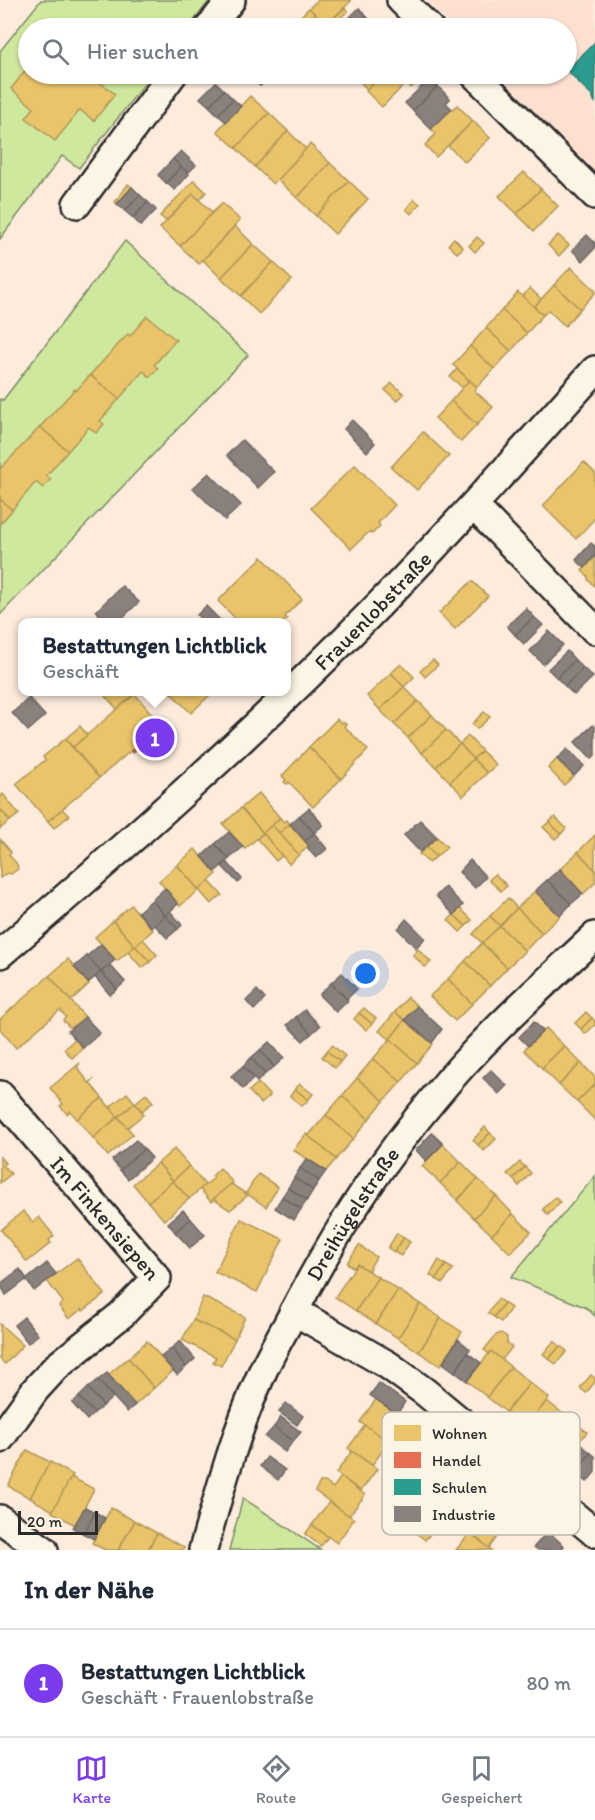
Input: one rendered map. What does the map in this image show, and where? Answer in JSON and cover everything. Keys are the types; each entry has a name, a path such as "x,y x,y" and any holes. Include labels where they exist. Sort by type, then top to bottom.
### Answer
{"street":[{"path":"217,18 231,0"},
{"path":"401,0 419,18"},
{"path":"76,204 166,84"},
{"path":"484,84 595,195"},
{"name":"Frauenlobstraße","path":"291,691 350,634 474,506 595,370"},
{"path":"474,506 595,630"},
{"name":"Frauenlobstraße","path":"0,954 211,768 286,696"},
{"name":"Dreihügelstraße","path":"203,1550 237,1436 262,1373 316,1268 337,1233 387,1159 435,1096 488,1037 595,936"},
{"name":"Im Finkensiepen","path":"0,1095 157,1278 121,1315 56,1367 35,1390 0,1439"},
{"path":"294,1311 388,1365 449,1412"},
{"path":"0,1519 44,1550"},
{"path":"580,1521 595,1533"}],"shaded area":[{"path":"426,0 595,0 595,172 508,84 577,84 577,18 444,18"}],"green space":[{"path":"41,0 210,0 196,18 27,18"},
{"path":"18,29 18,84 144,84 79,168 62,156 0,239 0,51"},
{"path":"125,241 248,355 0,615 0,399 3,400"},
{"path":"595,1176 595,1316 587,1308 511,1277"},
{"path":"243,1498 321,1550 229,1550"}],"building: Wohnen":[{"path":"318,0 351,1 333,18 319,18 309,8"},
{"path":"309,8 319,18 303,18 301,16"},
{"path":"345,8 348,11 340,18 334,18"},
{"path":"18,80 18,84 102,84 115,94 94,121 80,110 55,141 26,118 34,108 11,89"},
{"path":"362,84 372,84 367,89"},
{"path":"373,84 405,84 382,107 366,91"},
{"path":"250,96 269,113 236,148 217,131"},
{"path":"457,105 473,121 436,157 425,145 436,134 431,129"},
{"path":"269,113 288,131 255,167 236,148"},
{"path":"473,121 490,138 465,162 448,146"},
{"path":"288,131 306,149 273,184 255,167"},
{"path":"310,144 330,163 297,198 278,180"},
{"path":"330,163 349,181 316,216 297,198"},
{"path":"524,172 541,189 517,214 499,196"},
{"path":"194,180 206,192 199,200 193,194 166,221 160,216"},
{"path":"349,181 368,199 335,234 316,216"},
{"path":"128,184 132,187 117,204 115,202"},
{"path":"541,189 558,206 534,231 517,214"},
{"path":"193,194 213,213 180,246 160,228"},
{"path":"414,199 420,204 411,214 406,209"},
{"path":"222,203 240,220 199,264 180,246"},
{"path":"235,226 253,244 221,278 203,260"},
{"path":"558,235 569,245 559,256 548,245"},
{"path":"477,237 484,243 475,252 469,246"},
{"path":"454,238 463,248 457,253 448,245"},
{"path":"253,244 273,262 241,296 221,278"},
{"path":"273,262 292,280 259,314 241,296"},
{"path":"571,267 595,290 595,293 580,309 554,285"},
{"path":"554,285 580,309 565,326 548,310 543,315 534,307"},
{"path":"530,288 541,299 534,307 523,296"},
{"path":"518,292 543,315 527,333 502,310"},
{"path":"502,310 527,333 511,351 486,328"},
{"path":"147,316 176,340 154,365 158,368 150,377 143,371 119,399 90,375"},
{"path":"486,328 511,351 494,369 470,346"},
{"path":"470,346 494,369 477,387 453,365"},
{"path":"457,369 469,380 463,388 450,377"},
{"path":"90,375 119,399 100,421 104,424 96,433 89,427 68,451 40,427"},
{"path":"469,380 477,387 475,391 493,407 477,425 451,401"},
{"path":"392,383 404,394 397,401 385,390"},
{"path":"451,401 477,425 461,442 435,418"},
{"path":"40,427 68,451 46,476 51,479 43,488 36,482 12,510 0,499 0,469"},
{"path":"423,432 449,456 417,490 391,467"},
{"path":"584,462 595,473 595,518 576,539 543,506"},
{"path":"355,465 395,505 378,523 380,526 372,534 369,532 351,549 311,508"},
{"path":"0,499 12,510 0,524"},
{"path":"595,556 595,586 582,571"},
{"path":"262,557 302,599 285,616 286,618 235,618 218,601"},
{"path":"472,581 488,596 455,629 439,613"},
{"path":"433,660 438,665 425,677 420,671"},
{"path":"401,664 414,677 404,687 391,673"},
{"path":"391,673 404,687 380,710 367,696"},
{"path":"404,687 418,701 394,724 380,710"},
{"path":"106,696 133,696 117,709"},
{"path":"133,696 137,696 161,725 99,778 73,747"},
{"path":"174,696 209,696 191,713"},
{"path":"418,701 432,715 408,738 394,724"},
{"path":"484,712 490,717 477,729 472,724"},
{"path":"432,715 446,730 422,753 408,738"},
{"path":"337,719 346,724 344,726 368,750 341,779 309,747"},
{"path":"80,726 87,735 73,747 65,739"},
{"path":"446,730 460,744 436,767 422,753"},
{"path":"468,736 482,751 473,759 460,744"},
{"path":"65,739 99,778 48,821 16,784 45,760 43,757"},
{"path":"460,744 473,759 450,782 436,767"},
{"path":"309,747 341,779 313,807 289,782 287,784 284,782 286,780 282,776"},
{"path":"482,751 496,765 487,773 473,759"},
{"path":"473,759 487,773 463,796 450,782"},
{"path":"557,759 574,776 564,785 548,768"},
{"path":"259,793 280,818 263,833 241,808"},
{"path":"3,794 19,814 10,821 0,809 0,798"},
{"path":"241,808 263,833 245,849 223,824"},
{"path":"0,809 10,821 0,829"},
{"path":"62,809 69,816 54,828 48,821"},
{"path":"555,817 566,828 561,834 549,822"},
{"path":"280,818 284,822 287,820 290,824 279,833 272,825"},
{"path":"549,822 561,834 555,839 543,827"},
{"path":"290,824 309,846 299,855 279,833"},
{"path":"272,825 299,855 289,864 263,833"},
{"path":"263,833 282,856 276,861 257,839"},
{"path":"595,835 595,870 578,852"},
{"path":"437,837 447,847 436,857 427,847"},
{"path":"0,839 11,852 9,855 17,864 18,869 0,878"},
{"path":"427,847 436,857 429,863 419,854"},
{"path":"195,849 217,874 199,890 177,865"},
{"path":"578,852 595,870 595,883 583,894 560,869"},
{"path":"177,865 199,890 180,906 159,881"},
{"path":"495,874 507,886 501,891 489,880"},
{"path":"209,881 222,895 211,904 199,890"},
{"path":"535,891 560,916 542,933 517,908"},
{"path":"508,898 517,908 500,926 490,916"},
{"path":"131,905 153,930 135,946 113,921"},
{"path":"460,908 472,920 466,926 454,915"},
{"path":"517,908 542,933 525,951 500,926"},
{"path":"454,915 466,926 460,932 448,920"},
{"path":"490,916 500,926 482,943 473,934"},
{"path":"113,921 135,946 117,961 95,937"},
{"path":"500,926 525,951 507,968 482,943"},
{"path":"143,939 157,955 150,962 135,946"},
{"path":"482,943 507,968 490,986 465,961"},
{"path":"135,946 150,962 142,968 128,952"},
{"path":"418,949 431,962 425,967 413,955"},
{"path":"68,959 89,984 71,1001 49,976"},
{"path":"465,961 490,986 472,1004 448,979"},
{"path":"49,976 85,1017 71,1029 63,1020 66,1017 60,1010 16,1048 0,1029 0,1019"},
{"path":"448,979 472,1004 455,1021 430,996"},
{"path":"408,997 417,1006 405,1020 395,1012"},
{"path":"364,1008 376,1018 372,1024 359,1013"},
{"path":"395,1012 405,1020 390,1039 379,1031"},
{"path":"586,1012 592,1018 581,1029 575,1023"},
{"path":"359,1013 372,1024 366,1030 354,1019"},
{"path":"592,1018 595,1025 585,1034 581,1029"},
{"path":"405,1020 433,1044 417,1063 390,1039"},
{"path":"546,1028 564,1046 542,1068 524,1050"},
{"path":"75,1039 83,1048 72,1058 64,1049"},
{"path":"390,1039 417,1063 401,1082 373,1059"},
{"path":"332,1045 345,1056 340,1062 327,1051"},
{"path":"564,1046 581,1063 559,1085 542,1068"},
{"path":"327,1051 340,1062 335,1068 322,1057"},
{"path":"373,1059 401,1082 384,1101 357,1078"},
{"path":"80,1063 77,1067 89,1083 94,1079 90,1083 102,1098 77,1119 70,1111 67,1114 60,1106 63,1104 50,1088"},
{"path":"581,1063 595,1077 595,1084 577,1102 559,1085"},
{"path":"357,1078 384,1101 369,1119 342,1096"},
{"path":"258,1083 270,1096 261,1104 249,1091"},
{"path":"300,1084 313,1094 308,1100 295,1089"},
{"path":"595,1084 595,1120 577,1102"},
{"path":"295,1089 308,1100 302,1106 290,1096"},
{"path":"127,1093 135,1103 118,1117 110,1107"},
{"path":"146,1094 153,1102 142,1111 135,1103"},
{"path":"342,1096 369,1119 353,1139 326,1115"},
{"path":"102,1098 118,1117 93,1138 77,1119"},
{"path":"135,1103 144,1114 127,1128 118,1117"},
{"path":"326,1115 353,1139 336,1159 308,1136"},
{"path":"118,1117 133,1134 108,1156 93,1138"},
{"path":"485,1127 490,1133 478,1145 473,1140"},
{"path":"490,1133 496,1139 484,1151 478,1145"},
{"path":"306,1134 336,1159 326,1171 293,1150"},
{"path":"443,1144 461,1162 440,1183 422,1166"},
{"path":"174,1149 189,1166 173,1181 158,1163"},
{"path":"0,1157 5,1163 3,1165 11,1174 0,1183"},
{"path":"461,1162 478,1179 457,1200 440,1183"},
{"path":"520,1162 525,1167 513,1179 507,1174"},
{"path":"158,1163 173,1181 148,1202 133,1184"},
{"path":"189,1166 205,1185 189,1199 173,1181"},
{"path":"525,1167 531,1173 519,1186 513,1179"},
{"path":"220,1168 233,1183 211,1202 200,1189 214,1178 212,1176"},
{"path":"258,1174 278,1187 266,1207 246,1193"},
{"path":"478,1179 496,1196 474,1218 457,1201"},
{"path":"173,1181 189,1199 164,1220 148,1202"},
{"path":"231,1184 248,1195 230,1210 213,1199"},
{"path":"496,1196 513,1214 492,1235 474,1218"},
{"path":"555,1197 560,1202 548,1215 543,1209"},
{"path":"23,1211 33,1222 39,1217 54,1236 49,1240 51,1243 27,1262 1,1230"},
{"path":"513,1214 531,1232 510,1253 492,1235"},
{"path":"241,1219 283,1239 257,1292 215,1272"},
{"path":"397,1233 404,1238 394,1252 388,1248"},
{"path":"404,1238 410,1242 401,1256 394,1252"},
{"path":"359,1245 376,1257 368,1271 357,1264 354,1268 347,1263"},
{"path":"77,1258 105,1294 69,1319 59,1306 63,1302 47,1281"},
{"path":"439,1260 446,1265 436,1279 430,1275"},
{"path":"357,1264 378,1277 356,1311 335,1297"},
{"path":"446,1265 453,1269 443,1283 436,1279"},
{"path":"378,1277 398,1290 376,1324 356,1311"},
{"path":"398,1290 420,1304 398,1338 376,1324"},
{"path":"203,1297 245,1317 235,1339 193,1320"},
{"path":"498,1299 504,1303 494,1317 488,1313"},
{"path":"504,1303 511,1308 501,1322 494,1317"},
{"path":"420,1304 441,1318 419,1352 398,1338"},
{"path":"441,1318 462,1332 440,1366 419,1352"},
{"path":"193,1320 235,1339 221,1366 213,1362 216,1357 182,1340"},
{"path":"0,1324 23,1345 5,1364 0,1359"},
{"path":"501,1333 507,1337 507,1343 512,1347 502,1360 491,1351 489,1354 484,1350 496,1335"},
{"path":"147,1341 173,1371 154,1388 128,1358"},
{"path":"554,1341 560,1346 549,1359 543,1354"},
{"path":"560,1346 567,1351 556,1364 549,1359"},
{"path":"491,1351 511,1367 487,1397 467,1381"},
{"path":"128,1358 154,1388 135,1405 108,1375"},
{"path":"511,1367 530,1383 506,1412 487,1397"},
{"path":"591,1375 595,1378 595,1382 586,1393 580,1388"},
{"path":"530,1383 549,1398 538,1412 506,1412"},
{"path":"376,1399 395,1412 382,1412 382,1438 360,1422"},
{"path":"547,1401 561,1412 538,1412"},
{"path":"365,1425 382,1437 382,1451 372,1465 348,1448"},
{"path":"580,1427 587,1432 580,1441"},
{"path":"27,1450 50,1462 30,1498 8,1486"},
{"path":"352,1451 377,1469 361,1491 336,1473"},
{"path":"50,1462 73,1475 53,1511 30,1498"},
{"path":"71,1477 94,1489 75,1525 52,1512"},
{"path":"341,1477 365,1495 349,1516 315,1491 320,1482 325,1482 333,1488"},
{"path":"329,1502 354,1519 337,1543 312,1525"},
{"path":"111,1508 135,1521 118,1550 105,1550 92,1543"},
{"path":"135,1521 157,1533 148,1550 118,1550"},
{"path":"312,1525 328,1537 321,1546 305,1534"},
{"path":"157,1533 184,1547 183,1550 148,1550"},
{"path":"419,1535 429,1535 425,1540"},
{"path":"468,1535 473,1535 491,1550 456,1550"},
{"path":"472,1535 499,1535 489,1548"}],"building: Handel":[{"path":"159,727 167,736 152,749 146,742 133,753 131,751"}],"building: Schulen":[{"path":"595,42 595,102 577,80 577,60"}],"building: Industrie":[{"path":"359,8 367,17 366,18 349,18"},
{"path":"214,84 218,84 224,90 209,106 200,98"},
{"path":"424,84 438,86 413,111 405,103"},
{"path":"438,86 450,99 446,103 452,109 431,129 413,111"},
{"path":"224,90 233,99 218,115 209,106"},
{"path":"233,99 241,106 226,122 218,115"},
{"path":"181,151 196,165 188,173 173,159"},
{"path":"173,159 181,167 166,183 158,175"},
{"path":"181,167 189,174 175,190 166,183"},
{"path":"132,187 140,195 125,211 117,204"},
{"path":"140,195 148,202 133,218 125,211"},
{"path":"148,202 156,210 141,226 133,218"},
{"path":"587,235 595,243 595,248 583,261 572,250"},
{"path":"352,420 375,443 367,452 344,429"},
{"path":"242,440 274,472 258,488 227,455"},
{"path":"209,473 241,505 225,520 193,488"},
{"path":"591,543 595,546 595,556 585,568 576,560"},
{"path":"122,586 139,602 122,618 103,618 96,611"},
{"path":"206,606 218,618 200,618 197,615"},
{"path":"526,608 534,617 515,635 507,626"},
{"path":"534,617 543,625 524,644 515,635"},
{"path":"549,631 563,645 543,664 530,651"},
{"path":"567,651 575,660 557,678 548,669"},
{"path":"575,660 583,668 565,686 557,678"},
{"path":"583,668 593,677 574,695 565,686"},
{"path":"29,698 45,716 28,731 12,713"},
{"path":"593,725 595,727 595,756 591,759 575,742"},
{"path":"567,749 584,766 574,776 557,759"},
{"path":"309,808 323,825 314,833 299,816"},
{"path":"299,816 314,833 305,841 290,824"},
{"path":"420,820 437,837 420,852 404,835"},
{"path":"229,832 243,847 229,859 215,844"},
{"path":"314,833 327,849 316,858 307,848 309,846 305,841"},
{"path":"215,844 229,859 215,872 202,856"},
{"path":"470,860 486,877 475,888 459,872"},
{"path":"227,862 242,879 238,883 222,866"},
{"path":"560,869 583,894 571,904 547,880"},
{"path":"547,880 571,904 560,916 535,891"},
{"path":"445,887 463,905 454,915 436,896"},
{"path":"165,888 178,904 165,916 152,900"},
{"path":"152,900 165,916 152,928 138,912"},
{"path":"170,911 182,925 178,929 165,916"},
{"path":"165,916 178,929 167,938 155,925"},
{"path":"406,919 425,938 416,948 398,929"},
{"path":"101,944 115,960 101,972 87,956"},
{"path":"87,956 101,972 88,983 74,967"},
{"path":"110,965 125,982 117,989 101,972"},
{"path":"101,972 117,989 110,995 95,977"},
{"path":"342,973 357,989 347,999 331,983"},
{"path":"331,983 348,1001 336,1012 319,995"},
{"path":"257,990 265,999 254,1010 246,1001"},
{"path":"417,1006 442,1029 432,1043 405,1020"},
{"path":"305,1010 320,1026 311,1034 296,1017"},
{"path":"85,1017 100,1033 83,1048 68,1031"},
{"path":"296,1017 311,1034 303,1041 287,1025"},
{"path":"534,1022 543,1031 528,1046 519,1037"},
{"path":"269,1042 284,1058 274,1067 260,1050"},
{"path":"260,1050 274,1067 265,1074 251,1058"},
{"path":"251,1058 265,1074 257,1082 243,1066"},
{"path":"243,1066 254,1078 243,1089 231,1076"},
{"path":"491,1070 507,1086 499,1094 483,1078"},
{"path":"432,1133 443,1144 426,1161 416,1150"},
{"path":"136,1140 144,1149 120,1170 112,1160"},
{"path":"144,1149 152,1158 128,1179 120,1170"},
{"path":"307,1159 326,1171 319,1181 300,1168"},
{"path":"300,1168 319,1181 313,1190 294,1178"},
{"path":"294,1178 313,1190 307,1200 288,1188"},
{"path":"288,1188 307,1200 301,1209 282,1197"},
{"path":"282,1197 301,1209 294,1220 275,1208"},
{"path":"183,1210 191,1219 175,1232 168,1223"},
{"path":"191,1219 205,1235 190,1248 175,1232"},
{"path":"47,1263 56,1274 34,1291 26,1280"},
{"path":"20,1269 27,1279 6,1295 0,1284"},
{"path":"24,1317 38,1335 28,1343 14,1325"},
{"path":"458,1339 470,1349 455,1372 443,1363"},
{"path":"180,1341 195,1359 186,1367 172,1348"},
{"path":"172,1348 186,1367 177,1375 161,1357"},
{"path":"468,1353 481,1363 467,1381 455,1372"},
{"path":"107,1373 135,1405 127,1412 98,1380"},
{"path":"98,1380 113,1397 103,1406 88,1388"},
{"path":"379,1383 405,1402 398,1412 394,1412 370,1395"},
{"path":"88,1388 103,1406 94,1413 79,1397"},
{"path":"79,1397 94,1413 87,1420 72,1403"},
{"path":"286,1403 303,1416 297,1425 279,1412"},
{"path":"281,1417 301,1432 293,1441 274,1427"},
{"path":"274,1427 293,1441 285,1452 265,1437"},
{"path":"580,1444 591,1453 580,1466"},
{"path":"591,1453 595,1456 595,1472 587,1482 580,1476 580,1466"},
{"path":"267,1457 285,1470 278,1480 260,1466"},
{"path":"85,1507 95,1512 84,1534 73,1528"},
{"path":"95,1512 105,1518 94,1539 84,1534"},
{"path":"544,1535 552,1535 564,1546 560,1550 538,1550 534,1547"}],"place":[{"name":"Bestattungen Lichtblick","path":"155,738"}]}
